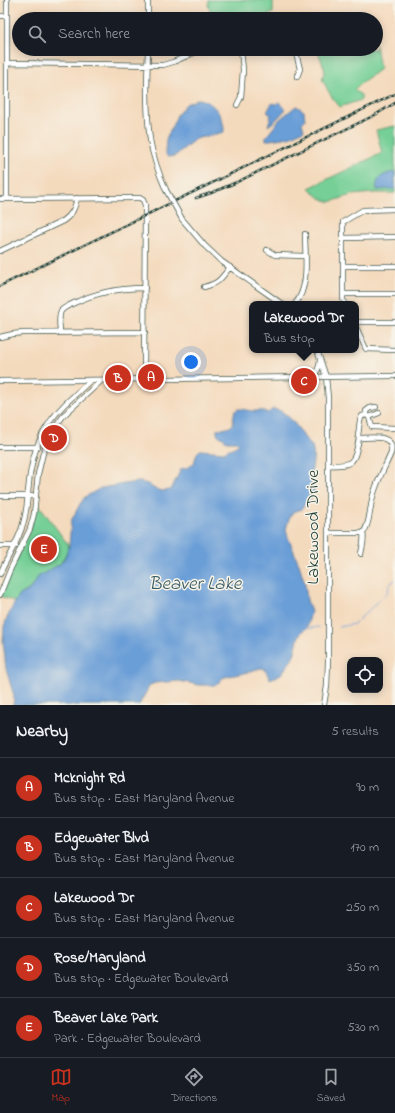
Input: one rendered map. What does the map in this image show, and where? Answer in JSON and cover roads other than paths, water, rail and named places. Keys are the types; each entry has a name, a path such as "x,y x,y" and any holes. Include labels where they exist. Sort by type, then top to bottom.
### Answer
{"street":[{"path":"7,199 8,0"},
{"path":"148,0 148,12"},
{"path":"0,16 7,16"},
{"path":"148,56 147,108 153,153 160,177 174,206 182,219 205,246 230,267 278,301"},
{"path":"7,63 148,65 168,64 187,56"},
{"path":"237,105 241,97 243,70 242,56"},
{"path":"297,56 300,69 297,78"},
{"path":"0,107 7,107"},
{"path":"0,251 63,221 73,211 77,198"},
{"path":"0,199 135,198 143,200 145,205 144,380"},
{"path":"344,301 343,222 363,210 395,210"},
{"path":"297,301 304,287 306,234"},
{"path":"343,238 395,238"},
{"path":"267,250 275,255 305,256"},
{"path":"343,266 395,266"},
{"path":"204,287 216,283 230,267"},
{"path":"60,333 60,314 65,308 84,299 103,293 126,289 145,288"},
{"path":"343,294 395,294"},
{"path":"359,322 395,322"},
{"path":"0,337 19,333 145,332"},
{"path":"359,334 366,349 395,350"},
{"name":"Lakewood Drive","path":"318,353 326,377 328,398 328,662 327,686 324,705"},
{"path":"302,377 312,375 317,372 319,369 320,358"},
{"path":"0,381 395,376"},
{"path":"74,380 78,383 79,392"},
{"path":"0,574 23,526 27,509 30,471 37,447 47,426 56,414 91,380"},
{"path":"0,595 10,570 30,529 34,514 38,474 45,447 53,430 64,415 102,380"},
{"path":"376,407 370,408 366,411 372,427 395,428"},
{"path":"328,465 342,465 350,463 354,459 359,438 360,420 362,416 379,413"},
{"path":"359,438 384,438 389,440 392,444 392,449 372,497 369,517 363,533 364,540 361,554"},
{"path":"0,447 45,447"},
{"path":"0,496 36,496"},
{"path":"328,533 363,533"},
{"path":"0,546 21,546"}],"water":[{"path":"198,99 209,103 217,111 224,127 224,132 195,139 175,156 168,157 165,153 166,140 177,115 186,104"},
{"path":"279,102 286,109 268,126 271,115 267,112 272,103 276,104"},
{"path":"296,106 304,111 305,120 302,123 304,130 289,137 266,140 266,137 280,119"},
{"path":"395,172 395,189 377,190 377,182 383,175"},
{"name":"Beaver Lake","path":"238,409 263,411 268,413 273,409 281,411 294,423 312,446 313,450 312,478 315,487 314,494 302,509 293,512 290,516 286,529 299,564 311,612 307,627 299,636 294,655 281,674 270,679 264,668 261,668 222,678 216,685 199,685 179,681 155,683 150,685 139,705 13,705 14,696 6,669 3,641 4,626 15,602 20,595 30,589 39,576 60,564 64,559 69,546 71,521 85,497 101,488 140,482 148,484 161,491 171,490 181,469 187,468 194,463 197,453 200,450 224,452 239,444 236,441 227,441 217,434 217,429 227,428 232,425 235,411"}],"waterway":[{"path":"339,627 354,624 387,593 390,584 395,580"},
{"path":"304,629 319,627"}],"railway":[{"path":"0,286 395,94"},
{"path":"196,198 237,182 375,115 395,103"}],"place":[{"name":"Mcknight Rd","path":"151,377"},
{"name":"Edgewater Blvd","path":"118,378"},
{"name":"Lakewood Dr","path":"304,381"},
{"name":"Rose/Maryland","path":"54,438"},
{"name":"Beaver Lake Park","path":"44,549"}]}
